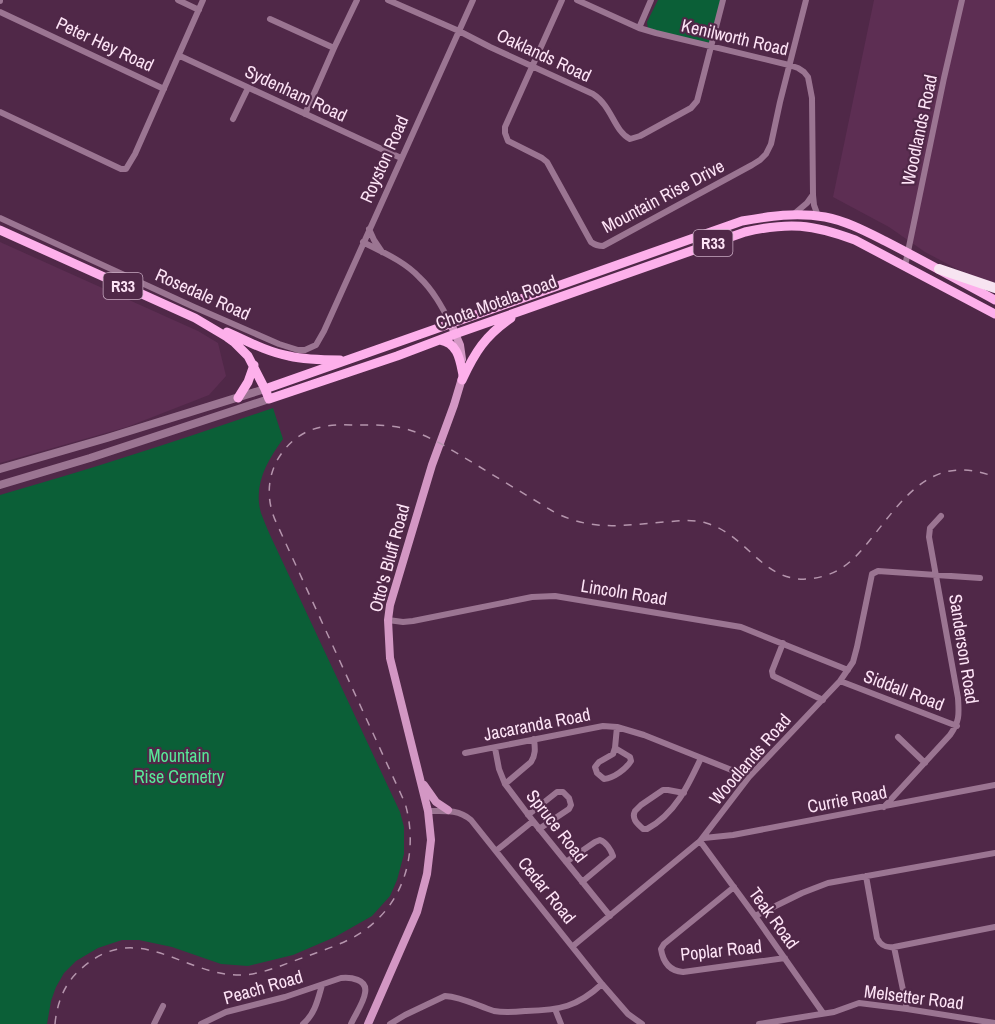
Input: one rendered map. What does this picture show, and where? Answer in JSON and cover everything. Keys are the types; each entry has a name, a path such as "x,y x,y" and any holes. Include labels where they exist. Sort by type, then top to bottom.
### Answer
{"highway":[{"path":"939,269 995,288"}],"main road":[{"name":"Chota Motala Road","path":"265,389 742,221 773,215 794,214 835,219 909,253 995,300"},
{"name":"Chota Motala Road","path":"269,399 745,232 771,226 809,226 832,231 855,240 995,314"},
{"name":"R33","path":"0,230 195,318 234,342 254,365 269,399"},
{"path":"462,378 481,344 503,323 520,311"},
{"path":"195,318 262,348 288,356 346,360"},
{"name":"Otto's Bluff Road","path":"368,1024 420,903 430,858 428,811 390,658 388,620 392,595 432,465 462,378 462,356 450,324"},
{"path":"440,340 449,342 456,350 462,378"},
{"path":"238,398 248,382 254,365"},
{"path":"420,776 436,802 448,810"}],"street":[{"path":"178,0 199,10"},
{"path":"0,112 121,169 126,169 180,56 203,0"},
{"path":"305,114 357,0"},
{"name":"Oaklands Road","path":"388,0 459,31 600,99 624,135 630,140 694,105 699,96 723,0"},
{"name":"Royston Road","path":"324,331 473,0"},
{"path":"531,67 562,0"},
{"name":"Kenilworth Road","path":"577,0 639,28 789,64 804,72 810,84 813,195 818,216"},
{"path":"639,28 651,0"},
{"name":"Mountain Rise Drive","path":"531,67 505,127 506,138 514,145 546,162 591,242 603,246 760,160 766,154 771,144 806,0"},
{"name":"Woodlands Road","path":"905,266 962,0"},
{"name":"Peter Hey Road","path":"0,12 164,89"},
{"path":"270,19 334,48"},
{"name":"Sydenham Road","path":"180,56 401,158"},
{"path":"233,119 248,88"},
{"path":"794,214 813,195"},
{"name":"Rosedale Road","path":"0,218 279,344 305,350 316,345 324,331"},
{"path":"369,229 384,254"},
{"name":"Otto's Bluff Road","path":"363,242 418,275 434,295 450,324"},
{"path":"358,252 374,249"},
{"name":"Chota Motala Road","path":"0,469 265,389"},
{"name":"Chota Motala Road","path":"0,485 269,399"},
{"name":"Sanderson Road","path":"884,807 957,726 958,698 928,537 930,528 941,516"},
{"name":"Woodlands Road","path":"573,946 702,840 749,777 840,681 853,662 872,574 878,571 936,575"},
{"path":"936,575 980,578"},
{"name":"Lincoln Road","path":"388,620 413,621 532,597 555,596 741,627 848,670"},
{"path":"783,643 772,671 773,676 823,700"},
{"name":"Siddall Road","path":"840,681 957,726"},
{"name":"Jacaranda Road","path":"465,753 603,726 617,727 644,735 749,777"},
{"path":"615,748 630,757 631,763 610,778 604,779 597,773 595,767 613,754 617,727"},
{"path":"898,737 925,763"},
{"path":"505,784 534,758 536,753 534,739"},
{"name":"Spruce Road","path":"495,748 505,784 610,916"},
{"path":"684,794 668,790 659,792 635,811 634,818 644,829 647,829 670,811 684,794 701,758"},
{"name":"Currie Road","path":"702,840 995,785"},
{"path":"528,815 557,792 563,792 569,798 571,805 569,809 539,829"},
{"path":"428,811 448,810"},
{"name":"Cedar Road","path":"448,810 466,816 497,850 602,984 628,1014 642,1024"},
{"path":"497,850 533,822"},
{"path":"566,862 600,840 611,850 613,856 582,882"},
{"name":"Teak Road","path":"702,840 823,1013"},
{"path":"755,916 828,883 995,853"},
{"path":"866,876 877,938 884,947 894,948 995,927"},
{"name":"Poplar Road","path":"734,887 664,944 661,949 667,964 676,972 683,972 785,958"},
{"path":"894,948 907,1009"},
{"path":"322,985 349,977 358,979 363,984 366,993 351,1024"},
{"path":"390,1024 445,996 503,1012 555,1009 579,1002 602,984"},
{"name":"Peach Road","path":"205,1023 226,1012 262,1004 322,985"},
{"name":"Peach Road","path":"303,1024 311,1016 322,985"},
{"name":"Melsetter Road","path":"759,1024 834,1012 859,1003 995,1023"},
{"path":"154,1024 163,1006"},
{"path":"555,1009 561,1024"},
{"name":"Cedar Road","path":"628,1014 633,1024"}],"shaded area":[{"path":"874,0 995,0 995,283 970,276 925,252 889,227 833,197"},
{"path":"0,242 198,331 218,343 226,376 209,395 127,427 0,463"}],"green space":[{"path":"658,0 723,0 710,43 648,29 647,22"},
{"name":"Mountain Rise Cemetry","path":"273,408 283,439 267,465 260,483 261,513 400,812 404,827 404,854 390,896 372,916 335,937 293,955 248,966 221,964 172,947 139,940 122,940 98,948 76,961 64,973 51,1001 47,1024 0,1024 0,495 69,475"}],"railway":[{"path":"55,1024 60,1000 71,980 82,968 103,954 123,948 142,949 221,973 242,975 259,973 343,943 362,932 389,906 405,875 410,839 405,803 272,513 269,494 274,466 285,449 299,436 332,425 378,425 406,429 442,444 554,512 568,518 608,526 685,521 706,523 736,539 773,570 787,577 804,579 824,576 850,562 895,509 922,483 954,470 973,471 995,477"}]}
